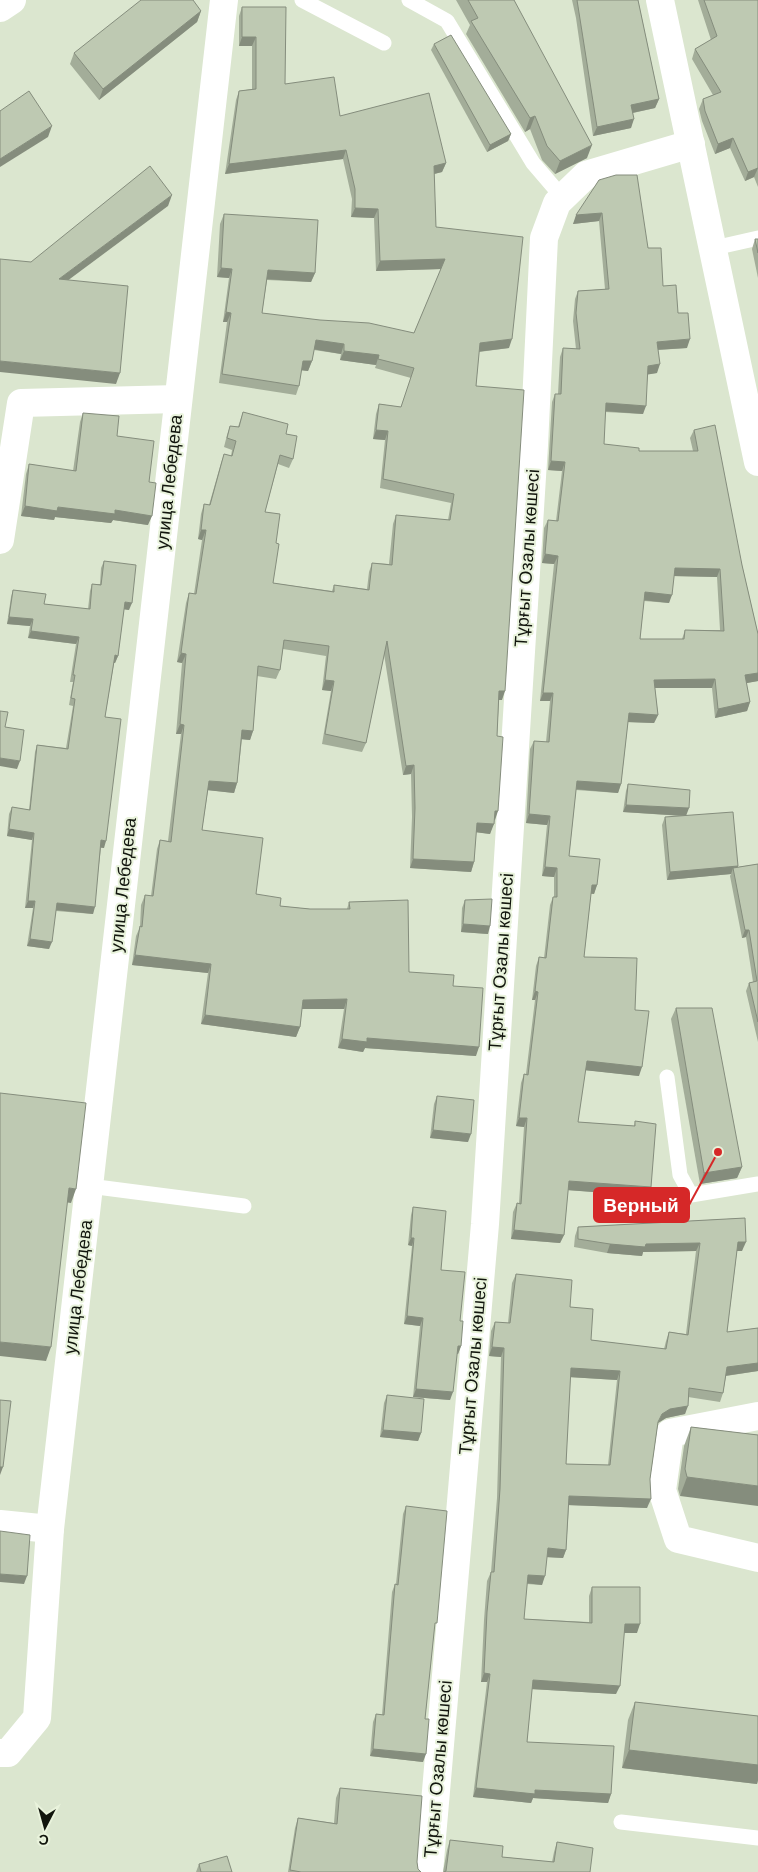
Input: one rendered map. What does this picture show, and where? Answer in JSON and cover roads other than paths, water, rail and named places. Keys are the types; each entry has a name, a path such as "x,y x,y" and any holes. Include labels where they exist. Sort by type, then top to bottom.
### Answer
{"street":[{"path":"0,8 12,0"},
{"name":"улица Лебедева","path":"0,1753 8,1752 37,1718 50,1529 224,0"},
{"path":"660,0 758,462"},
{"name":"Тұрғыт Озалы көшесі","path":"430,1872 485,1224 534,445 544,238 557,203 586,175 691,144"},
{"path":"0,540 21,403 178,399"},
{"path":"758,1416 670,1432 662,1490 678,1539 758,1558"},
{"path":"0,1524 50,1529"}],"lane":[{"path":"302,0 384,43"},
{"path":"409,0 447,21 533,163 564,198"},
{"path":"714,248 758,238"},
{"path":"667,1078 680,1175 691,1195 758,1184"},
{"path":"89,1186 244,1206"},
{"path":"621,1822 758,1838"}],"place":[{"name":"Верный","path":"718,1152"}]}
